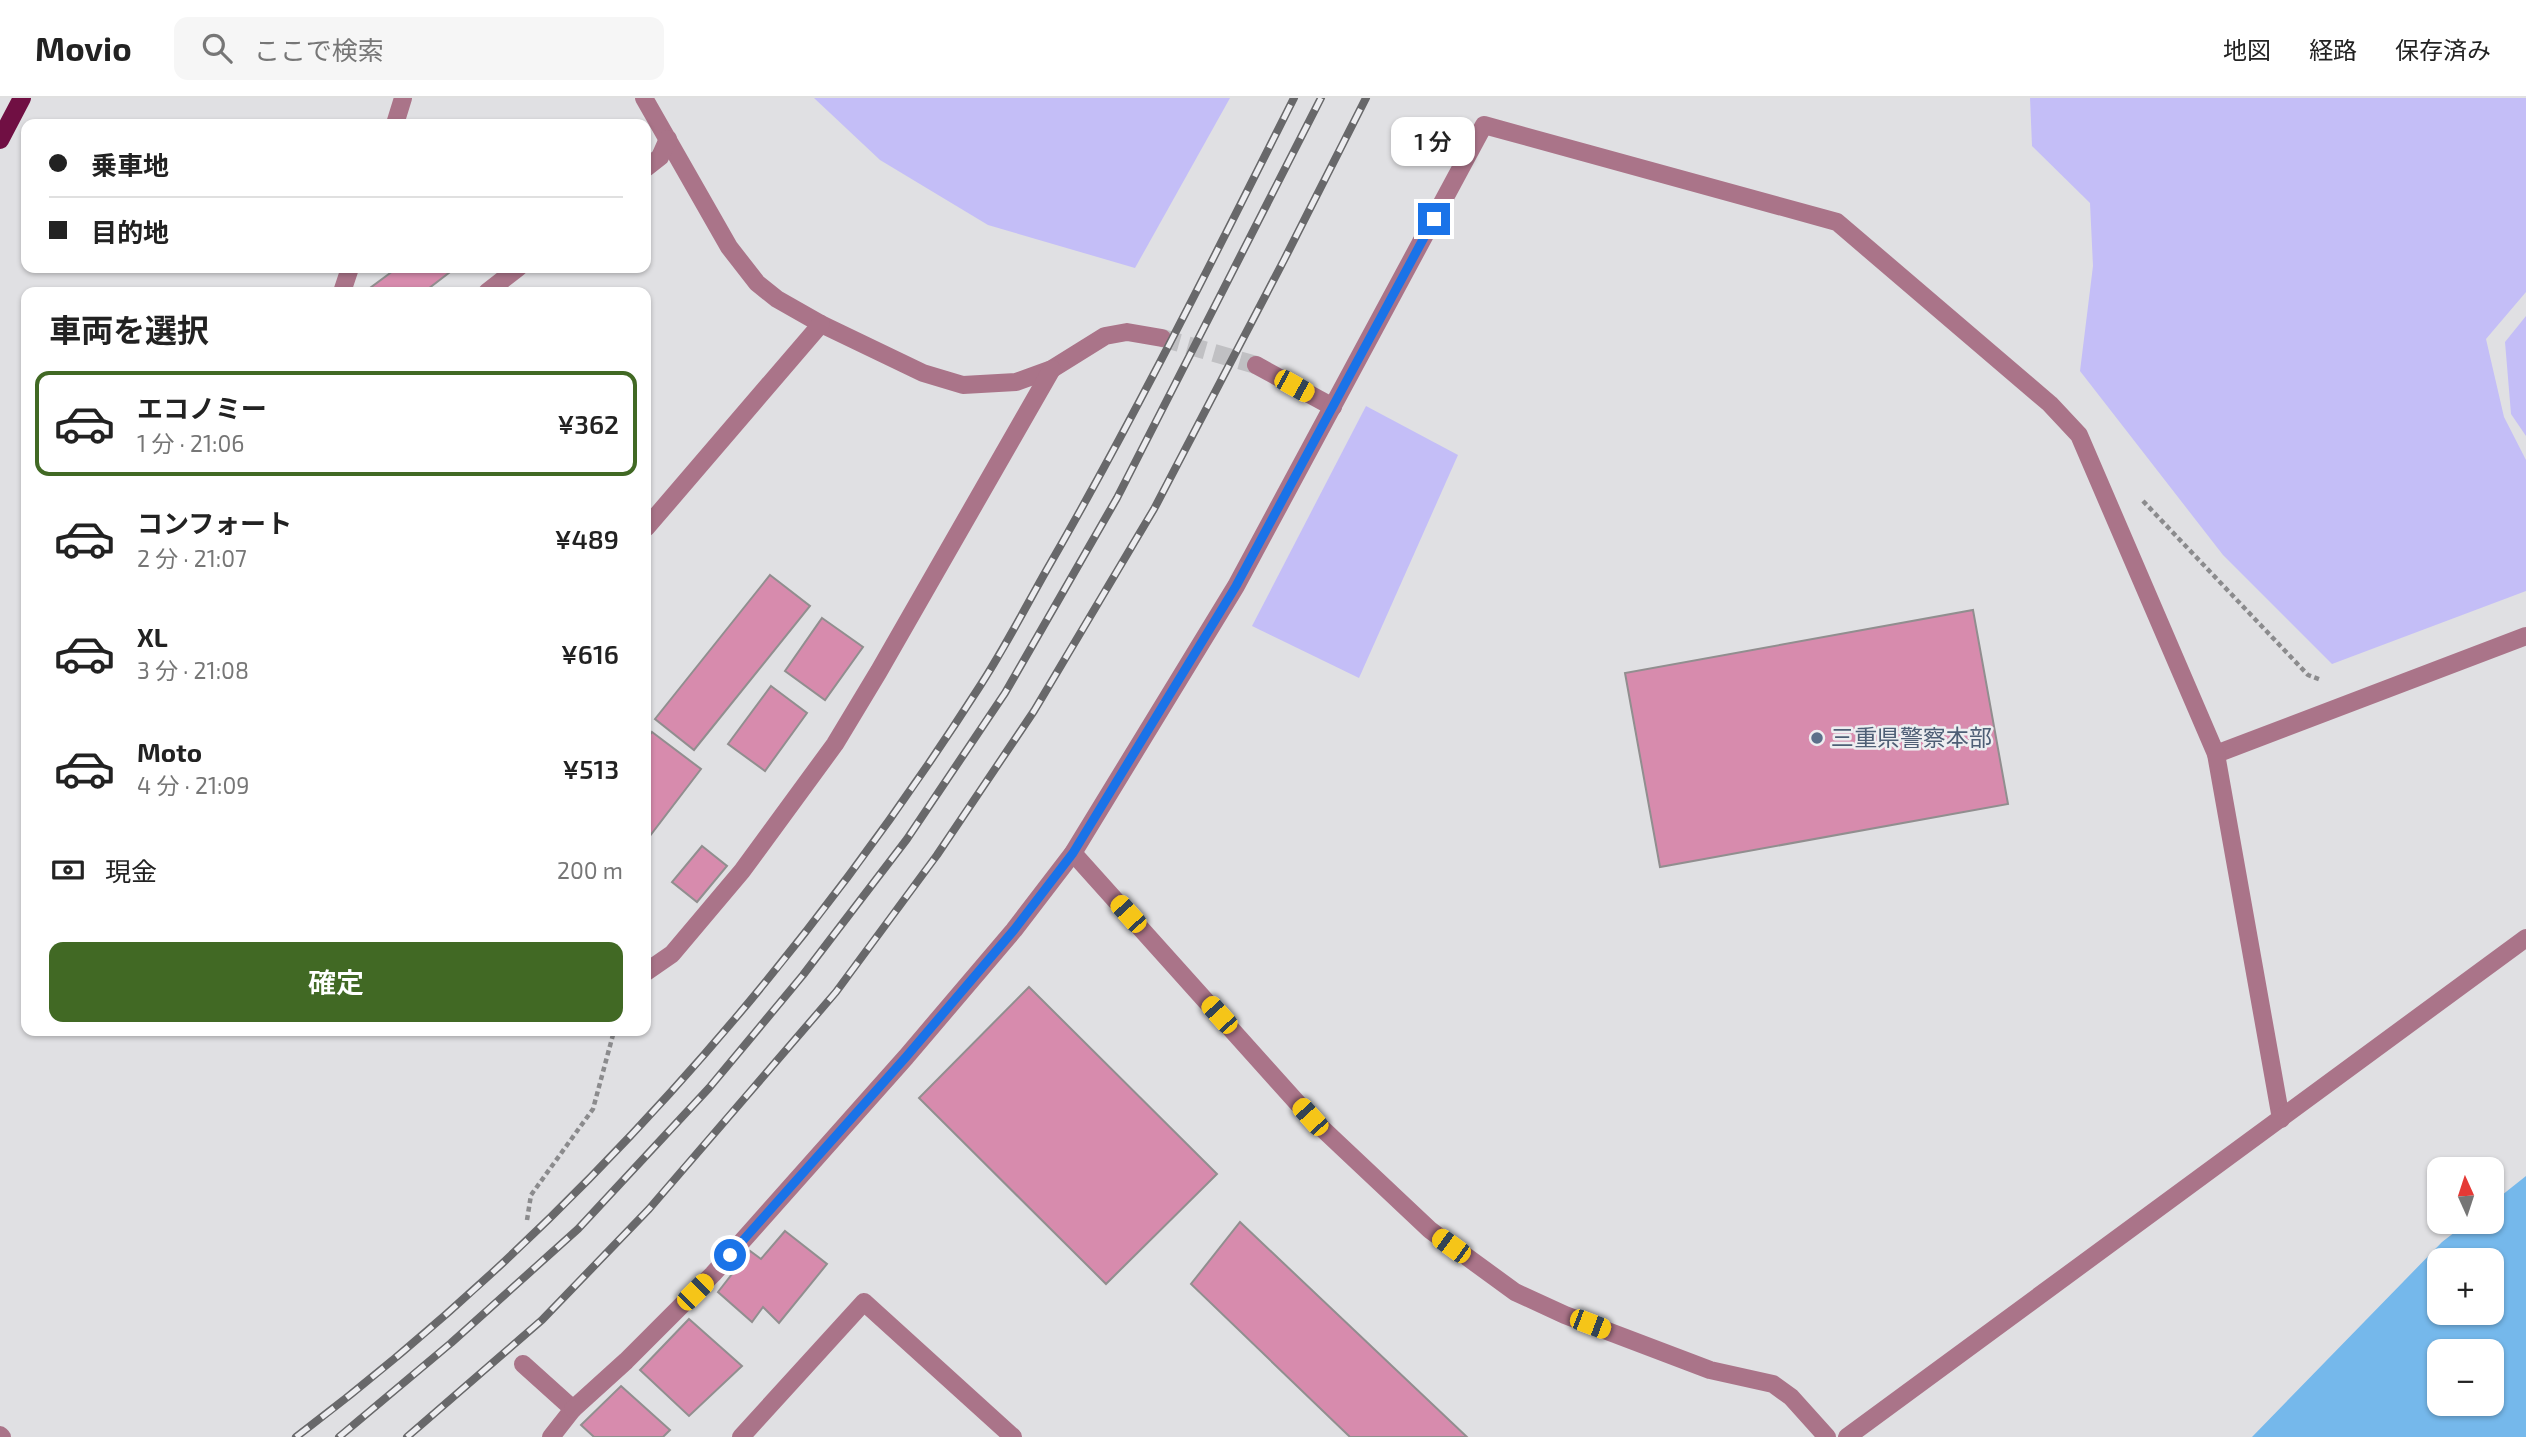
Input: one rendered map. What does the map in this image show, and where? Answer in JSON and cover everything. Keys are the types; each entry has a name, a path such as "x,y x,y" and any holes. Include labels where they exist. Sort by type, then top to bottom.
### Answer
{"main road":[{"path":"0,140 22,98"}],"street":[{"path":"397,119 403,98"},
{"path":"644,98 741,265 757,283 777,299 821,324 923,373 963,385 1016,382 1052,369 1105,336 1127,332 1162,338"},
{"path":"551,1437 573,1409 626,1361 713,1274 906,1057 1014,930 1073,853 1236,586 1484,125 1837,222 2050,404 2079,435 2216,754 2281,1119"},
{"path":"651,164 660,157 668,139"},
{"path":"493,287 512,273"},
{"path":"651,522 821,324"},
{"path":"1256,365 1333,407"},
{"path":"651,969 672,954 741,871 835,744 880,671 1052,369"},
{"path":"2216,754 2526,636"},
{"path":"1073,853 1310,1117 1430,1230 1515,1292 1565,1315 1710,1370 1773,1384 1791,1397 1827,1437"},
{"path":"1847,1437 2526,938"},
{"path":"741,1437 864,1302 1013,1437"},
{"path":"523,1364 573,1409"}],"path":[{"path":"2142,499 2308,675 2327,682"},
{"path":"527,1220 530,1195 593,1109 613,1036"}],"shaded area":[{"path":"814,98 1230,98 1135,268 988,225 880,160"},
{"path":"2030,98 2526,98 2526,292 2486,339 2504,417 2526,460 2526,591 2332,664 2223,555 2080,371 2093,266 2090,203 2032,146"},
{"path":"2526,316 2526,436 2511,414 2505,342"},
{"path":"1366,406 1458,455 1359,678 1252,626"}],"water":[{"path":"2526,1176 2526,1437 2252,1437 2427,1257 2427,1325 2504,1325 2504,1248 2436,1248 2452,1234 2504,1234 2504,1193"}],"building":[{"path":"390,273 449,273 430,287 371,287"},
{"path":"770,575 810,606 694,750 655,719"},
{"path":"1973,610 2008,804 1660,867 1625,673"},
{"path":"822,618 863,647 825,700 785,671"},
{"path":"771,686 807,713 765,771 728,744"},
{"path":"651,733 701,769 651,834"},
{"path":"702,846 727,866 697,902 672,882"},
{"path":"1029,987 1217,1174 1106,1284 919,1098"},
{"path":"1240,1222 1467,1437 1350,1437 1191,1284"},
{"path":"785,1231 827,1264 779,1323 763,1307 752,1322 718,1292 750,1251 761,1259"},
{"path":"689,1319 742,1366 689,1416 640,1370"},
{"path":"621,1386 670,1430 663,1437 594,1437 581,1425"}],"tunnel":[{"path":"1162,338 1256,365"}],"railway":[{"path":"296,1437 396,1358 491,1274 583,1185 670,1093 753,997 832,897 907,795 1005,645 1142,396 1294,98"},
{"path":"339,1437 451,1343 578,1229 709,1088 803,975 907,839 1005,693 1117,498 1321,98"},
{"path":"407,1437 542,1320 649,1209 836,992 937,855 1034,711 1154,509 1366,98"}],"place":[{"name":"三重県警察本部","path":"1817,738"}],"route":[{"path":"730,1255 906,1057 1014,930 1073,853 1236,586 1434,219"}]}
